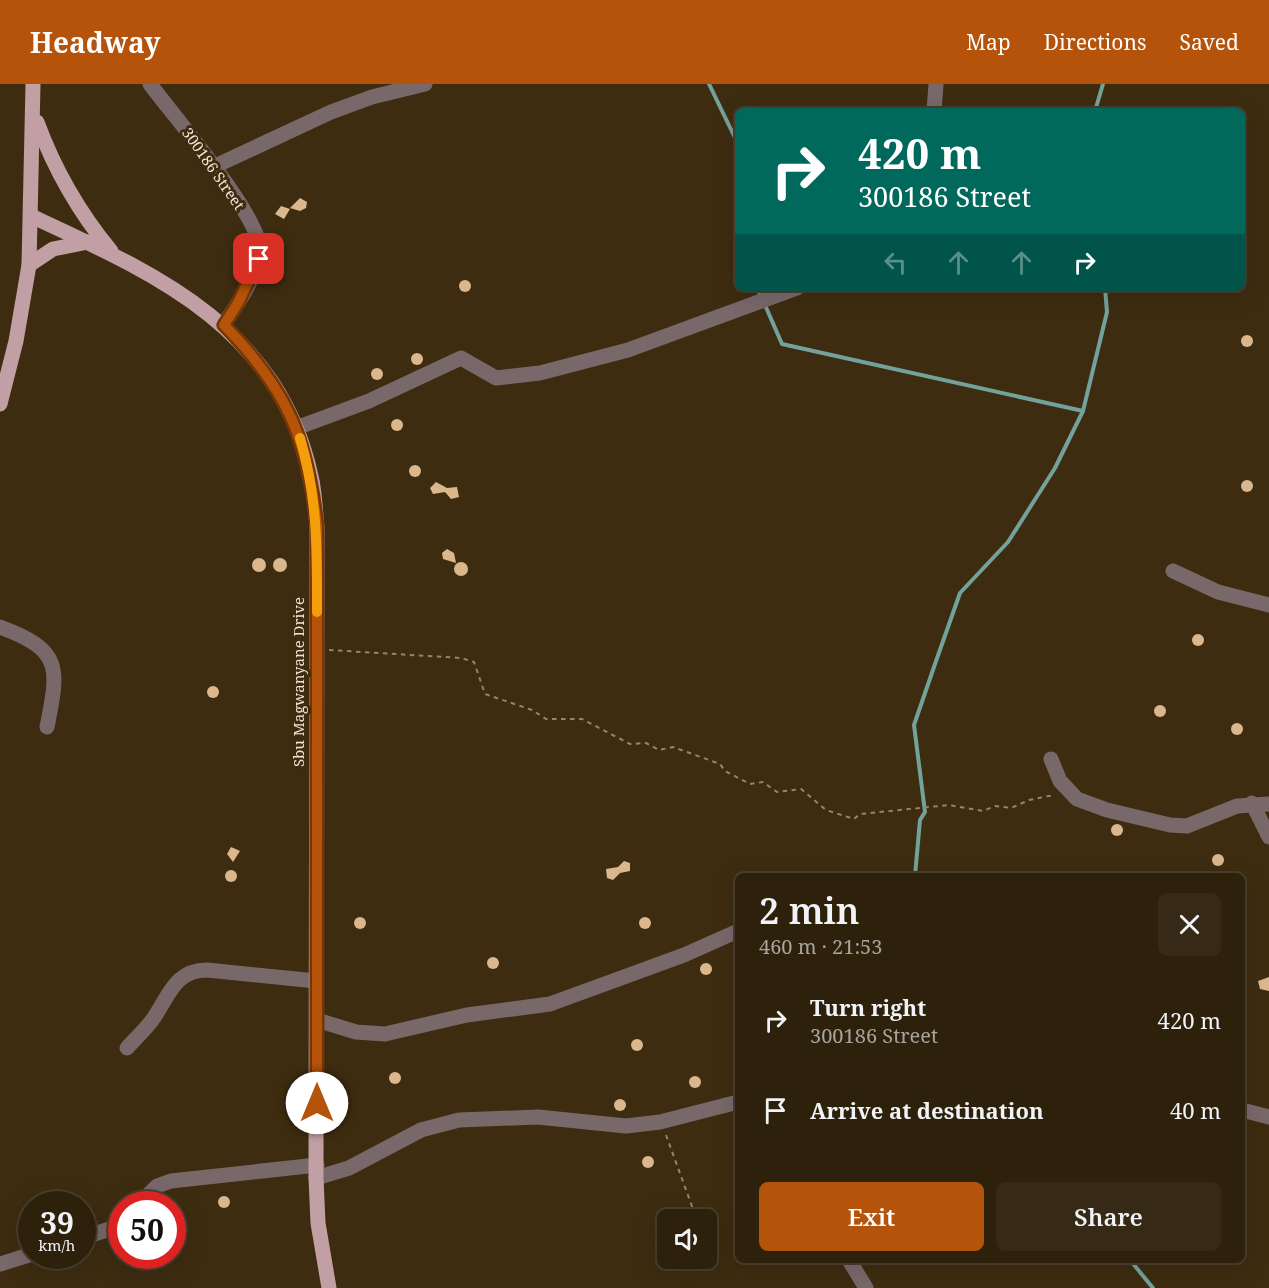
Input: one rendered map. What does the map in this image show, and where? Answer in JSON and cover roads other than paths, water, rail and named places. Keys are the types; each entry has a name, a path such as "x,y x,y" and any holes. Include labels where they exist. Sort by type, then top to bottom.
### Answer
{"main road":[{"path":"0,404 16,341 29,265 33,84"},
{"path":"34,114 59,176 84,216 114,255"},
{"name":"Sbu Magwanyane Drive","path":"31,216 164,281 224,325 252,354 273,383 296,428 312,477 317,526 316,1172 318,1223 329,1288"},
{"path":"29,265 53,249 88,242"}],"street":[{"name":"300186 Street","path":"150,84 213,167 252,226 260,251 251,278 224,325"},
{"path":"213,167 331,112 372,97 425,84"},
{"path":"934,108 936,84"},
{"path":"296,428 369,401 452,361 465,359 495,378 550,370 628,350 789,291"},
{"path":"1173,571 1218,592 1269,605"},
{"path":"0,627 28,637 44,649 53,665 55,685 47,727"},
{"path":"1051,759 1068,792 1091,806 1179,826 1252,803 1269,804"},
{"path":"1252,803 1269,837"},
{"path":"317,1020 356,1032 385,1034 467,1015 550,1004 684,955 735,932"},
{"path":"128,1048 151,1021 175,982 191,972 207,970 316,981"},
{"path":"152,1191 157,1186 171,1181 349,1168 421,1130 459,1120 538,1117 626,1126 660,1122 735,1103"},
{"path":"1245,1111 1269,1117"},
{"path":"0,1264 18,1258"},
{"path":"851,1263 866,1288"}],"waterway":[{"path":"709,84 735,138"},
{"path":"1096,108 1103,84"},
{"path":"759,291 761,295"},
{"path":"915,873 920,820 925,812 914,725 960,593 1008,542 1055,468 1083,411 1107,312 1105,291"},
{"path":"765,305 782,344 1083,411"},
{"path":"1132,1263 1153,1288"}]}
